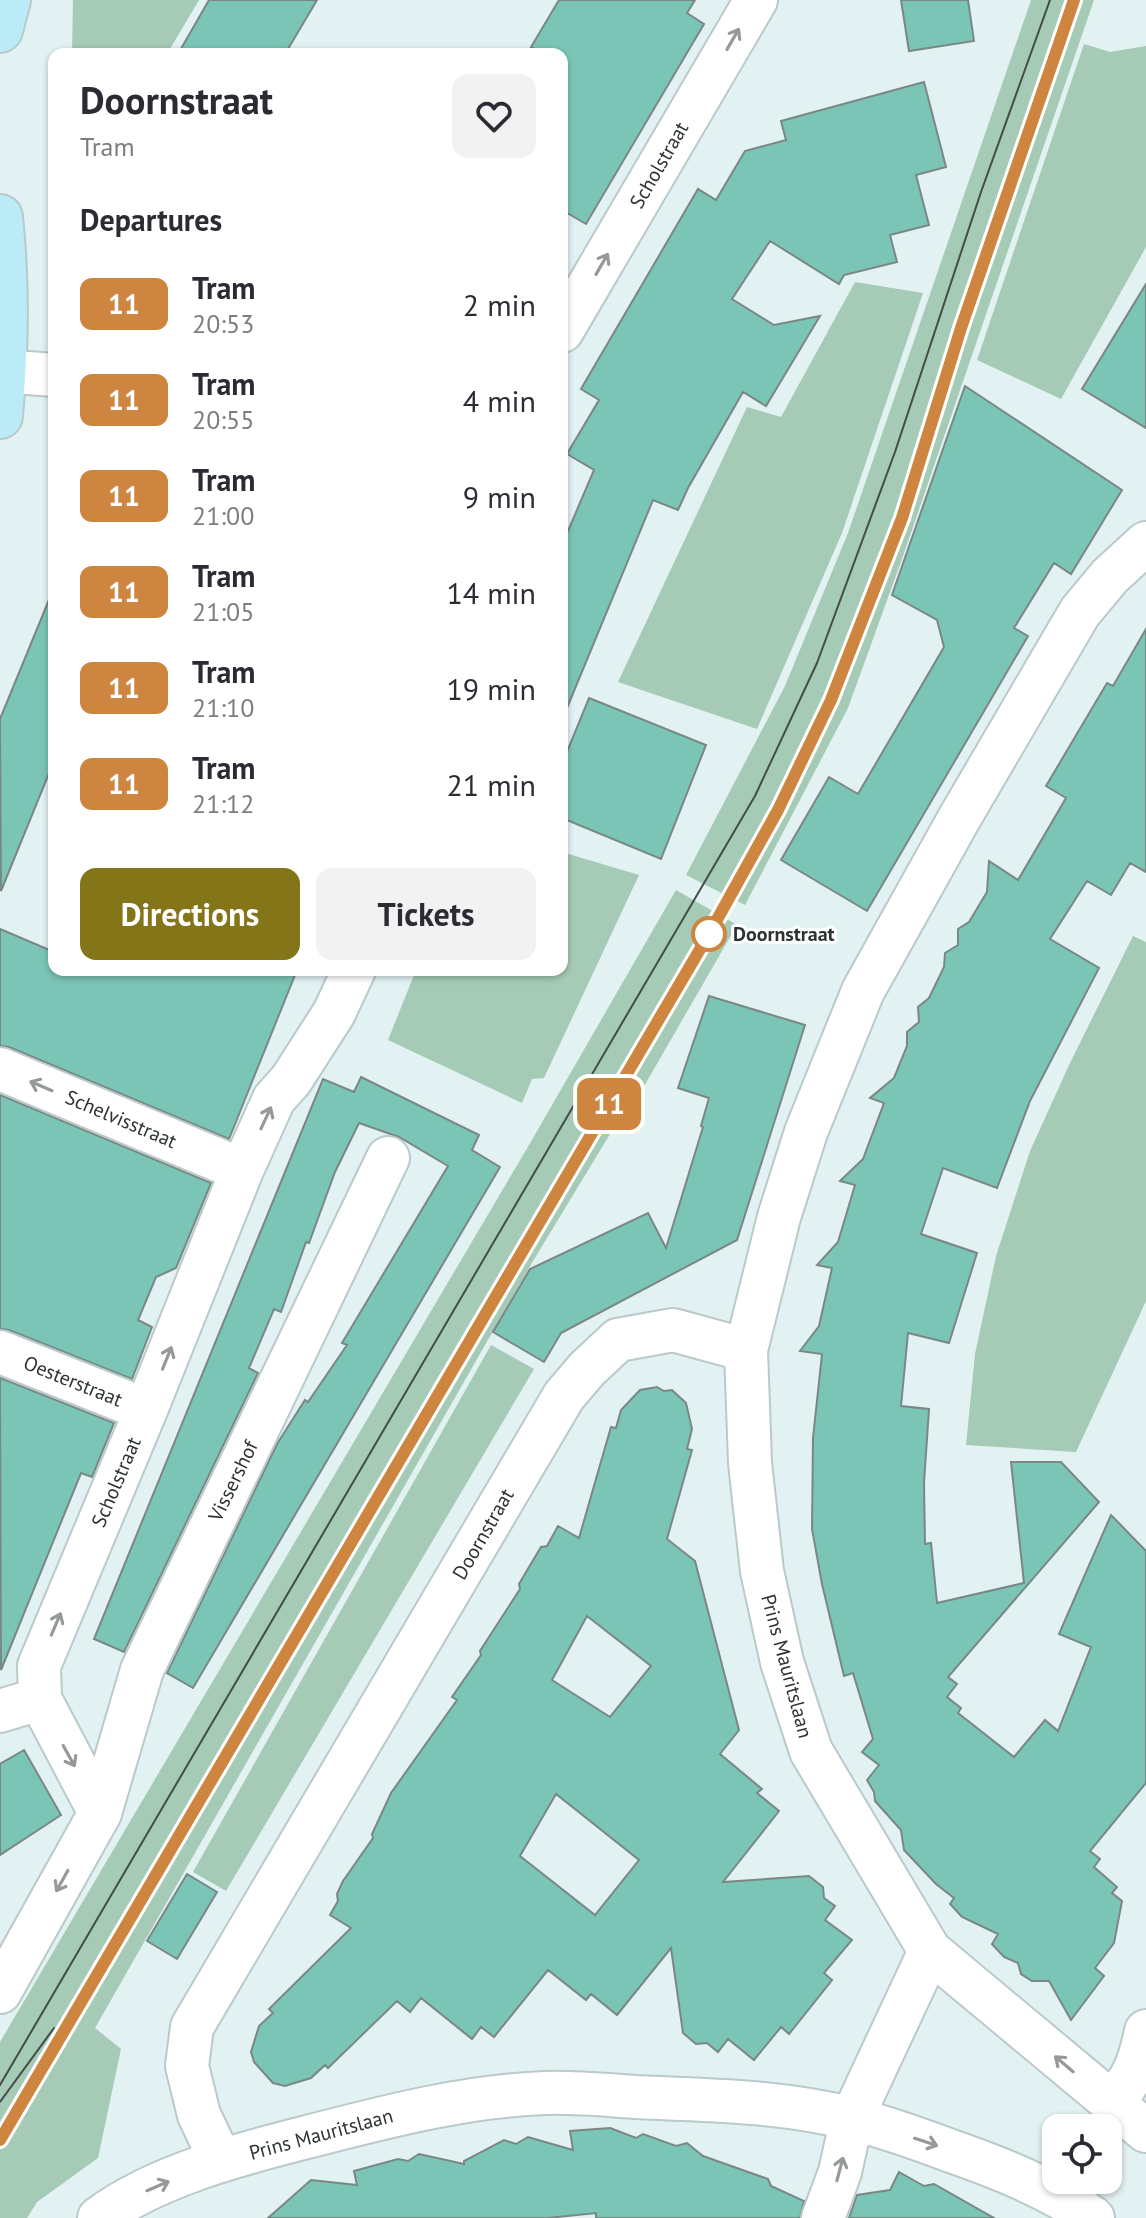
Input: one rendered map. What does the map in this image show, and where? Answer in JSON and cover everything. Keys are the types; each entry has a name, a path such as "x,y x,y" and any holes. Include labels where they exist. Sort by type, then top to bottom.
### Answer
{"main road":[{"path":"0,30 8,0"},
{"path":"0,217 4,253 0,416"}],"street":[{"name":"Scholstraat","path":"568,321 756,0"},
{"path":"2,371 48,375"},
{"path":"746,1350 779,1217 806,1132 863,991 1080,612 1110,576 1146,543"},
{"name":"Scholstraat","path":"40,1699 39,1666 242,1170 274,1099 291,1080 334,1013 351,976"},
{"name":"Schelvisstraat","path":"0,1069 242,1170"},
{"name":"Vissershof","path":"100,1813 142,1670 388,1158"},
{"name":"Doornstraat","path":"221,2161 199,2115 187,2066 192,2027 564,1396 618,1340 673,1330 746,1350"},
{"name":"Prins Mauritslaan","path":"746,1350 750,1463 762,1571 782,1662 811,1751 930,1951 1146,2131"},
{"name":"Oesterstraat","path":"0,1352 146,1410"},
{"path":"0,1711 40,1699 100,1813 0,1992"},
{"path":"823,2218 840,2172 852,2118 930,1951"},
{"path":"1111,2104 1130,2083 1138,2066 1146,2031"},
{"name":"Prins Mauritslaan","path":"221,2161 372,2119 451,2104 545,2093 748,2104 852,2118 989,2164 1093,2218"},
{"path":"99,2218 153,2188 221,2161"}],"green space":[{"path":"73,0 199,0 171,48 72,48"},
{"path":"1031,0 1094,0 848,708 745,905 686,875 785,686 848,533"},
{"path":"1084,44 1110,52 1146,46 1146,247 1061,399 977,360"},
{"path":"855,282 923,293 842,533 757,729 618,682 747,407 781,417"},
{"path":"568,854 639,875 544,1078 532,1079 522,1103 388,1040 414,976 568,976"},
{"path":"676,890 737,925 628,1114 624,1111 533,1261 95,2028 121,2049 98,2158 37,2202 27,2218 0,2218 0,2042"},
{"path":"1133,936 1146,942 1146,1301 1076,1452 966,1445 975,1354 996,1256 1030,1151"},
{"path":"491,1345 534,1369 226,1891 193,1872"}],"building":[{"path":"209,0 317,0 289,48 181,48"},
{"path":"559,0 695,0 687,13 704,24 586,224 568,214 568,48 531,47"},
{"path":"901,0 968,0 974,41 909,51"},
{"path":"924,82 946,167 916,175 929,225 890,235 897,262 844,275 839,284 770,241 732,299 774,325 820,316 766,406 743,392 678,510 653,500 568,705 568,531 594,470 568,452 599,400 581,389 698,189 716,200 745,151 786,140 781,121"},
{"path":"1146,284 1146,428 1082,389"},
{"path":"965,386 1122,490 1071,574 1054,563 1014,628 1028,636 867,911 781,860 829,777 858,794 944,647 937,620 892,595"},
{"path":"48,602 48,776 1,891 0,719"},
{"path":"1146,629 1146,872 1130,863 1111,895 1087,881 1050,939 1099,968 1030,1101 997,1188 943,1168 921,1234 977,1253 949,1343 908,1333 901,1406 929,1409 924,1483 925,1544 931,1543 937,1603 1024,1583 1011,1462 1061,1462 1099,1502 948,1677 957,1684 947,1697 961,1708 958,1713 1014,1757 1045,1720 1058,1731 1091,1647 1059,1634 1111,1515 1146,1551 1146,1783 1090,1851 1100,1859 1094,1867 1117,1887 1112,1893 1122,1901 1114,1943 1095,1968 1104,1976 1071,2020 1049,1981 1032,1981 1021,1974 1018,1963 1004,1957 992,1944 998,1934 962,1917 950,1904 954,1898 904,1850 901,1830 875,1801 867,1780 879,1765 862,1752 873,1739 853,1673 844,1676 812,1529 813,1438 822,1354 800,1351 819,1326 832,1268 817,1265 838,1242 855,1185 840,1181 863,1159 884,1103 870,1098 894,1078 907,1046 907,1032 919,1022 918,1007 929,998 944,967 945,953 958,945 958,929 969,922 987,892 989,861 1018,880 1066,798 1046,786 1107,683 1113,686"},
{"path":"589,698 706,745 661,859 568,820 568,749"},
{"path":"0,929 48,949 48,976 295,976 229,1139 9,1047 0,1046"},
{"path":"709,996 805,1025 737,1240 561,1333 544,1362 493,1332 530,1269 648,1213 666,1248 709,1098 678,1088"},
{"path":"361,1077 479,1135 472,1150 500,1167 193,1688 167,1673 277,1444 305,1400 308,1402 347,1345 342,1343 448,1166 399,1137 359,1123 335,1172 309,1243 306,1242 281,1312 274,1309 249,1368 258,1373 124,1652 94,1639 323,1079 354,1092"},
{"path":"0,1095 211,1183 176,1268 156,1277 138,1320 152,1327 132,1379 0,1329"},
{"path":"0,1378 114,1423 92,1477 81,1473 1,1670"},
{"path":"657,1387 664,1391 672,1390 686,1403 692,1429 687,1449 692,1450 667,1539 695,1561 739,1730 720,1754 762,1789 757,1793 779,1811 723,1882 809,1876 823,1887 824,1898 835,1906 825,1920 852,1940 824,1973 832,1980 789,2034 781,2027 754,2060 728,2039 718,2052 707,2043 696,2044 683,2033 671,1948 617,2015 591,1994 586,2000 548,1970 494,2037 481,2027 472,2039 421,1998 410,2012 397,2001 328,2068 325,2065 311,2078 285,2086 273,2083 254,2062 251,2052 259,2026 273,2013 269,2009 351,1928 330,1915 338,1901 337,1894 343,1881 373,1838 372,1834 391,1793 457,1700 452,1697 481,1655 480,1651 520,1589 519,1584 541,1547 547,1546 558,1526 579,1538 611,1427 616,1428 621,1410 640,1390","holes":["587,1616 651,1666 610,1717 552,1680","556,1794 639,1860 595,1915 520,1856"]},
{"path":"24,1750 61,1815 0,1855 0,1764"},
{"path":"187,1874 217,1892 177,1959 147,1941"},
{"path":"610,2128 636,2138 643,2134 676,2146 687,2143 703,2156 768,2179 771,2186 804,2201 800,2218 596,2218 596,2213 548,2218 268,2218 311,2180 357,2185 354,2171 398,2159 408,2161 419,2154 464,2164 464,2161 504,2140 516,2144 528,2137 573,2150 570,2131"},
{"path":"899,2172 924,2186 934,2184 994,2218 849,2218 857,2195 890,2190"}],"tram line":[{"path":"0,2085 755,796 817,663 895,452 981,192 1050,0"},
{"path":"0,2140 709,934 778,810 831,700 902,518 961,328 1074,0"},
{"name":"11","path":"0,2140 709,934 805,757 831,700 902,518 961,328 1074,0"},
{"path":"0,2102 54,2028"}],"place":[{"name":"Doornstraat","path":"709,934"}]}
